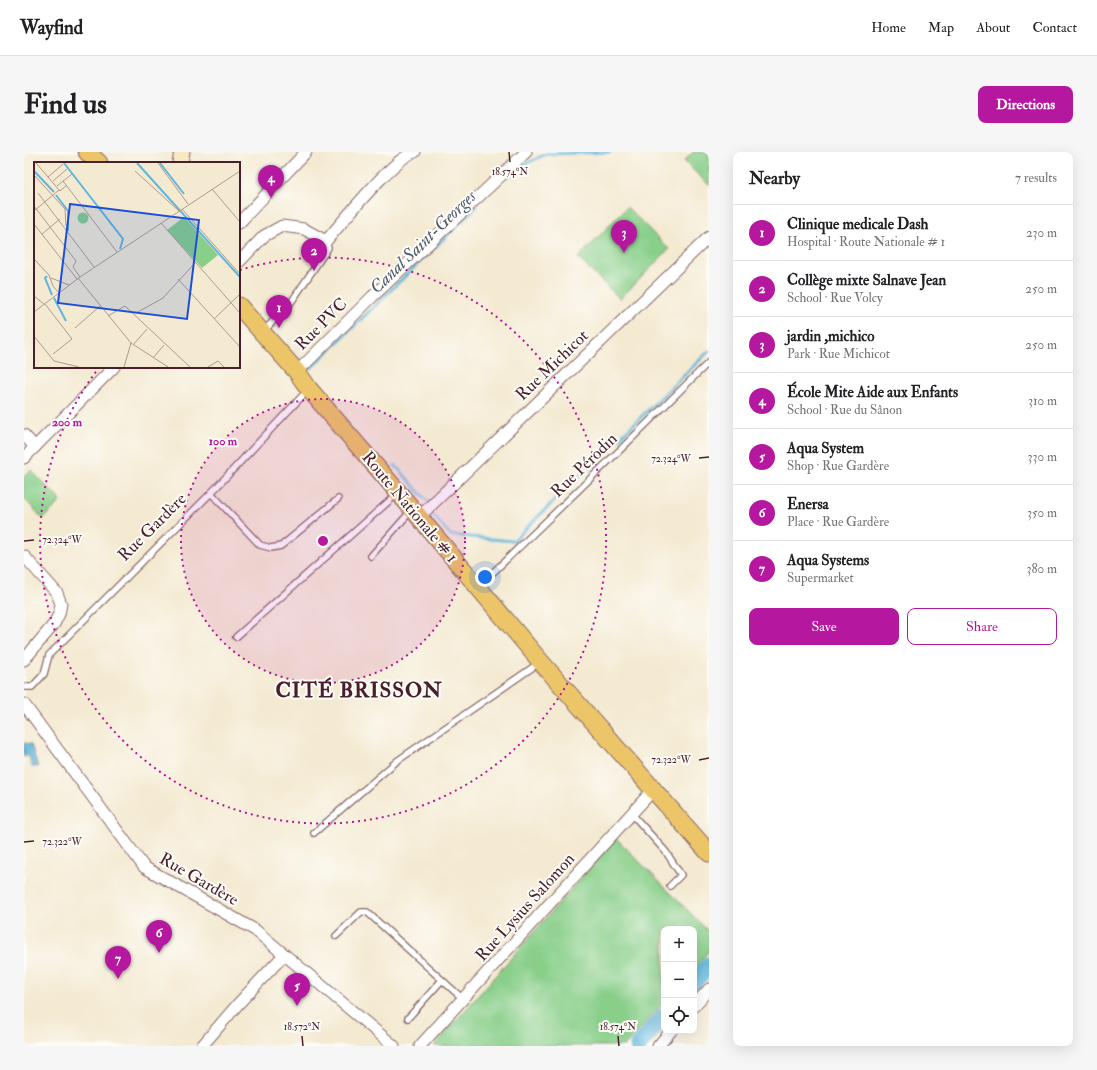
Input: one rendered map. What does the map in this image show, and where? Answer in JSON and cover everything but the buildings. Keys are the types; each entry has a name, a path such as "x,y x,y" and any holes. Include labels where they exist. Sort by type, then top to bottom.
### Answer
{"main road":[{"path":"180,162 182,152"},
{"name":"Route Nationale # 1","path":"240,307 297,372 309,389 416,513 541,662 709,853"}],"street":[{"path":"240,222 306,152"},
{"path":"240,261 264,236 282,226 304,229 326,241 385,174 403,158 415,152"},
{"name":"Rue PVC","path":"297,372 377,292 526,152"},
{"name":"Rue Michicot","path":"416,513 709,237"},
{"path":"24,458 113,368"},
{"path":"24,435 35,447"},
{"path":"24,556 57,593 61,604 59,614 54,624 24,660"},
{"name":"Rue Gardère","path":"24,704 144,867 255,930 394,1046"},
{"name":"Rue Lysius Salomon","path":"420,1046 653,790"},
{"path":"202,1046 238,1004 284,955"},
{"path":"697,1003 709,989"},
{"path":"658,1046 668,1034"}],"lane":[{"path":"262,333 292,300 328,248 326,241"},
{"name":"Rue Pérodin","path":"478,587 709,362"},
{"name":"Rue Gardère","path":"24,687 32,687 44,674 48,655 211,493 309,389"},
{"path":"236,637 398,492"},
{"path":"211,493 260,545 271,548 281,546 338,499"},
{"path":"371,556 416,513"},
{"path":"314,834 397,761 541,662"},
{"path":"632,814 666,852 681,875 670,886"},
{"path":"336,936 361,912 367,912 464,999"},
{"path":"408,1018 442,980"}],"green space":[{"path":"693,152 709,152 709,185 684,161"},
{"path":"627,207 669,249 620,299 578,258"},
{"path":"31,470 61,501 43,519 24,498 24,476"},
{"path":"616,838 709,932 709,951 697,965 697,926 661,926 661,1005 625,1046 434,1046"}],"water":[{"path":"24,743 31,744 38,767 32,767 29,755 24,757"}],"waterway":[{"name":"Canal Saint-Georges","path":"509,176 521,166 546,154 610,152"},
{"name":"Canal Saint-Georges","path":"311,368 476,207"},
{"path":"434,516 450,535 513,541 709,351"},
{"path":"395,465 430,504"},
{"path":"697,979 709,965"},
{"path":"638,1046 661,1019"}],"place":[{"name":"École Mite Aide aux Enfants","path":"271,198"},
{"name":"jardin ,michico","path":"624,253"},
{"name":"Collège mixte Salnave Jean","path":"314,271"},
{"name":"Clinique medicale Dash","path":"279,328"},
{"name":"Enersa","path":"159,953"},
{"name":"Aqua Systems","path":"118,979"},
{"name":"Aqua System","path":"297,1006"}],"district":[{"name":"CITÉ BRISSON","path":"359,690"}]}
